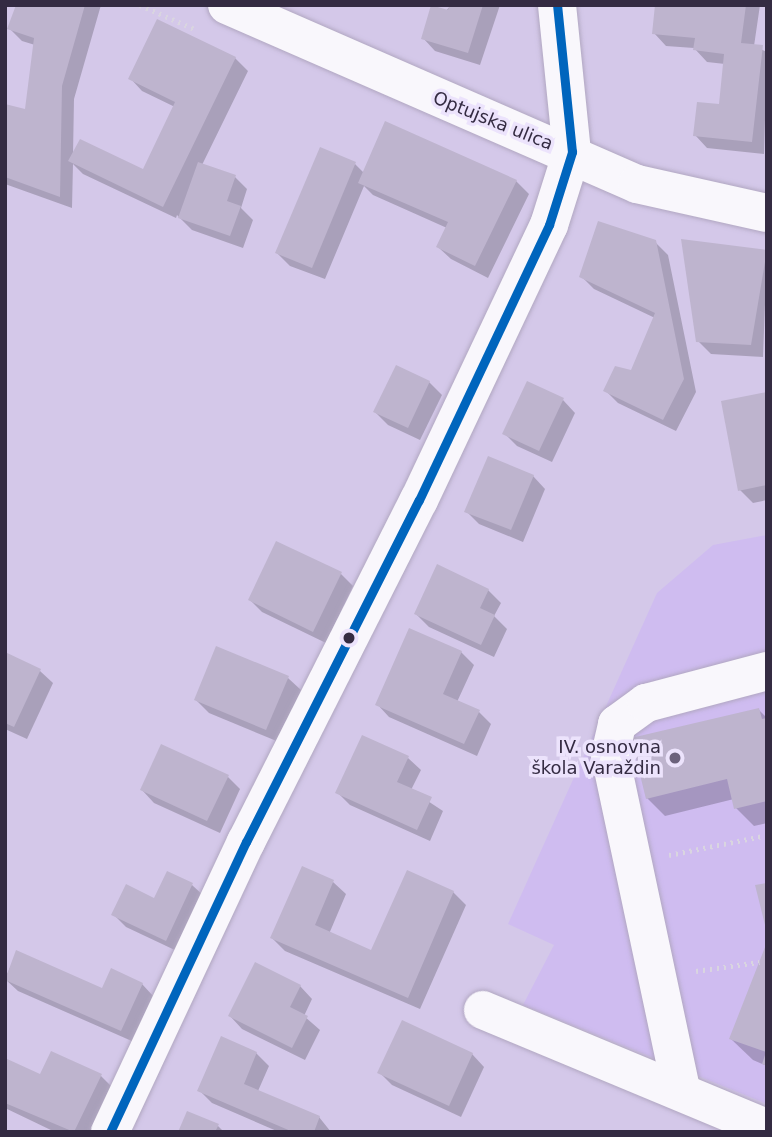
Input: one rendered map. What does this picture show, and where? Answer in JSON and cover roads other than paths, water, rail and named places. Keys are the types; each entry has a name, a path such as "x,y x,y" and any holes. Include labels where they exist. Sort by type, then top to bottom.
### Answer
{"street":[{"name":"Optujska ulica","path":"227,5 466,114 572,152 637,184 767,213"},
{"path":"110,1132 246,842 490,351 549,225 572,152 557,5"},
{"path":"681,1089 610,755 617,724 646,703 767,671"},
{"path":"483,1010 681,1089 767,1129"}],"place":[{"name":"IV. osnovna škola Varaždin","path":"675,758"}]}
